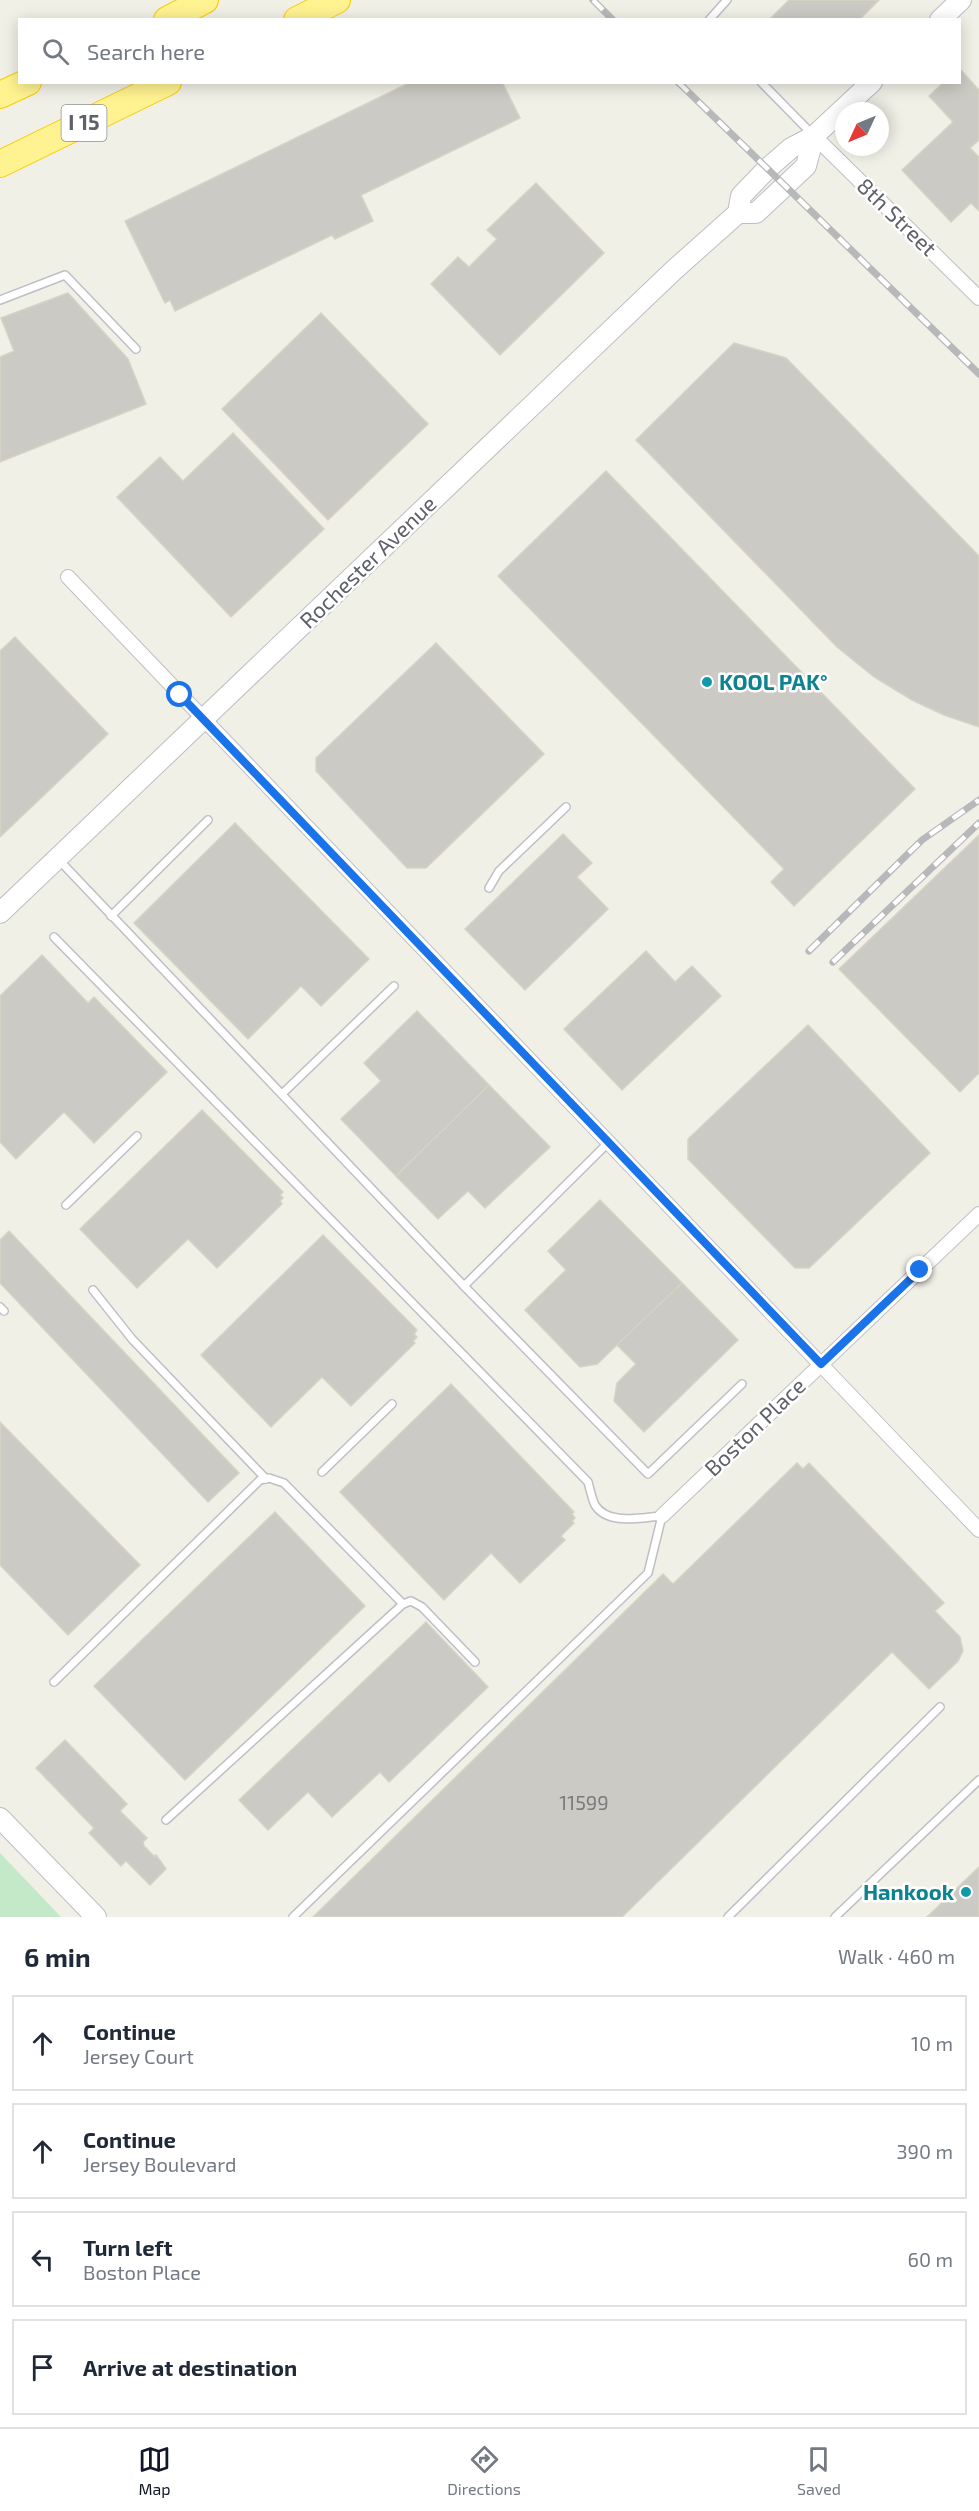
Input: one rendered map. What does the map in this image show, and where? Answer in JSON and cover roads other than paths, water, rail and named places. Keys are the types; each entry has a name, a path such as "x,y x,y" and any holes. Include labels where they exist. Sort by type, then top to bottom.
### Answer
{"highway":[{"path":"171,18 205,0"},
{"path":"301,18 337,0"},
{"path":"0,95 24,84"},
{"name":"I 15","path":"0,164 164,84"}],"main road":[{"path":"942,18 961,0"},
{"name":"Rochester Avenue","path":"0,913 674,270 738,213 741,196 767,169 790,148 814,136 870,84"},
{"path":"0,1818 96,1917"}],"street":[{"name":"8th Street","path":"814,136 979,298"},
{"path":"68,577 979,1530"},
{"name":"Boston Place","path":"662,1516 979,1214"}],"lane":[{"path":"711,18 727,0"},
{"path":"763,84 814,136"},
{"path":"0,300 66,275 136,349"},
{"path":"489,888 500,871 566,807"},
{"path":"111,916 208,820"},
{"path":"58,858 464,1286 648,1474 742,1384"},
{"path":"54,937 588,1482 595,1504 604,1514 620,1518 662,1516 648,1573 293,1917"},
{"path":"282,1094 394,986"},
{"path":"66,1205 136,1136"},
{"path":"464,1286 609,1142"},
{"path":"93,1290 132,1339 266,1479"},
{"path":"322,1472 392,1404"},
{"path":"54,1682 260,1480 284,1483 403,1604"},
{"path":"166,1820 403,1604 411,1600 422,1607 476,1662"},
{"path":"728,1917 940,1707"},
{"path":"836,1917 979,1780"}],"railway":[{"path":"593,0 611,18"},
{"path":"680,84 979,374"},
{"path":"809,951 922,840 979,800"},
{"path":"833,962 979,823"}],"place":[{"name":"KOOL PAK°","path":"707,682"},
{"name":"Hankook","path":"966,1892"}]}
